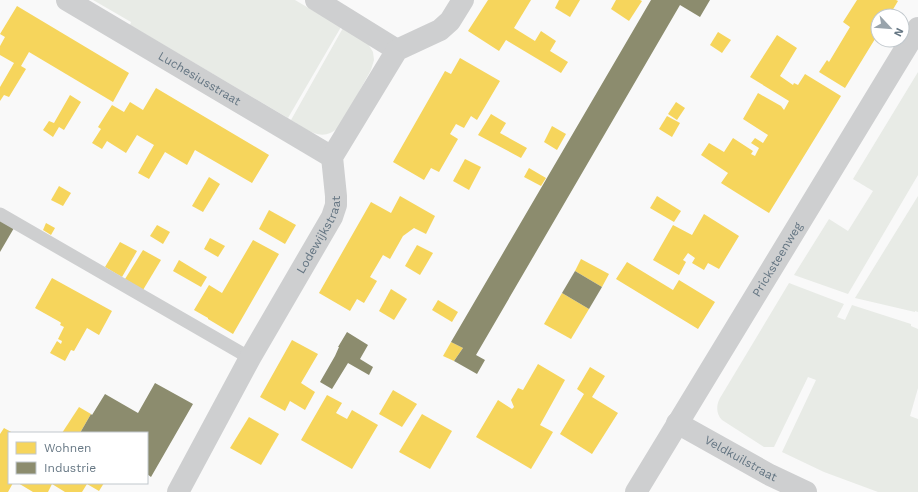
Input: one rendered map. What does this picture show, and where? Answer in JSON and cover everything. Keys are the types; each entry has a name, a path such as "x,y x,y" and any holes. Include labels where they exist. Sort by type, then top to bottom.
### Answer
{"street":[{"name":"Luchesiusstraat","path":"67,0 332,157"},
{"path":"316,0 397,50"},
{"path":"332,157 397,50 440,30 450,21 463,0"},
{"name":"Pricksteenweg","path":"636,492 918,28"},
{"name":"Lodewijkstraat","path":"178,492 250,358 332,217 336,205 336,196 332,157"},
{"name":"Veldkuilstraat","path":"677,423 770,475 806,492"}],"lane":[{"path":"0,214 250,358"}],"shaded area":[{"path":"93,0 295,0 341,27 288,118 130,25 131,22"},
{"path":"343,28 368,44 373,52 374,60 371,70 340,126 327,134 315,134 291,120"},
{"path":"918,72 918,175 848,294 794,275 829,219 848,231 873,191 853,179"},
{"path":"918,196 918,312 855,298"},
{"path":"789,283 844,304 837,317 845,320 852,305 911,324 911,326 918,329 918,388 910,416 918,419 918,492 878,492 824,472 782,452 816,380 808,377 774,447 764,447 720,418 717,409 720,398"}],"building: Wohnen":[{"path":"488,0 531,0 514,28 535,41 541,31 556,41 550,51 568,62 561,73 506,40 499,51 468,31"},
{"path":"559,0 580,0 570,17 555,8"},
{"path":"616,0 642,1 629,21 611,9"},
{"path":"857,0 898,1 894,8 870,8 870,47 845,88 819,72 827,60 829,62 850,27 843,22"},
{"path":"17,6 129,73 113,102 29,52 21,66 26,69 9,97 4,95 0,101 0,87 14,63 0,55 0,46 5,37 0,34"},
{"path":"718,32 731,40 722,53 710,45"},
{"path":"777,35 797,48 780,76 793,85 794,83 798,85 805,74 841,96 769,213 721,183 728,173 701,155 709,143 724,152 733,138 753,151 751,154 755,156 759,148 751,143 755,138 763,143 768,135 743,119 758,93 781,106 784,110 789,101 750,77"},
{"path":"460,58 500,81 477,120 471,116 464,128 456,124 450,134 458,139 439,172 431,168 424,180 393,162 445,71 451,74"},
{"path":"156,88 269,155 252,183 195,150 187,165 165,152 149,179 138,173 154,145 137,135 126,153 107,141 102,149 92,143 101,129 98,127 112,105 124,112 130,102 143,110"},
{"path":"70,95 81,102 64,130 59,127 53,137 43,130 49,121 54,123"},
{"path":"676,102 685,108 677,120 668,114"},
{"path":"491,114 506,123 500,133 527,148 521,158 478,135"},
{"path":"667,116 680,123 672,137 659,129"},
{"path":"552,126 566,134 557,150 544,142"},
{"path":"465,159 481,167 469,190 453,181"},
{"path":"529,168 546,178 541,186 524,177"},
{"path":"209,177 220,184 203,212 192,206"},
{"path":"59,186 71,193 63,206 51,200"},
{"path":"400,196 435,216 426,234 414,228 403,236 390,259 383,255 370,277 377,281 364,303 357,299 350,311 319,293 371,202 391,213"},
{"path":"657,196 681,211 674,222 650,208"},
{"path":"269,210 296,225 285,244 259,229"},
{"path":"704,214 739,236 719,269 708,263 704,270 692,263 695,258 688,253 683,260 686,262 679,275 653,260 673,225 692,235"},
{"path":"46,223 55,228 51,235 43,230"},
{"path":"157,225 170,232 163,244 150,236"},
{"path":"210,238 225,246 218,257 204,249"},
{"path":"253,240 279,254 233,334 194,310 209,285 222,293"},
{"path":"120,242 137,251 122,277 105,267"},
{"path":"417,245 433,253 420,275 405,266"},
{"path":"143,250 161,260 143,290 125,279"},
{"path":"581,259 609,274 602,287 575,271"},
{"path":"179,260 207,277 201,287 173,271"},
{"path":"627,262 673,290 679,280 715,302 698,329 616,279"},
{"path":"52,278 112,311 99,335 87,328 74,351 71,350 65,361 50,353 57,341 61,344 62,341 58,339 64,327 60,325 60,322 35,308"},
{"path":"391,289 407,299 394,320 379,311"},
{"path":"562,293 589,309 571,339 544,324"},
{"path":"438,300 458,312 452,322 432,310"},
{"path":"292,340 318,354 301,383 315,392 305,410 290,401 285,411 260,397"},
{"path":"451,342 463,348 454,361 443,356"},
{"path":"538,364 565,380 540,425 553,432 531,469 476,437 498,400 512,409 514,407 511,400 518,388 523,390"},
{"path":"590,367 605,376 592,397 618,413 592,454 560,434 584,394 577,389"},
{"path":"393,390 417,404 402,427 379,414"},
{"path":"327,395 342,403 336,413 347,419 352,410 378,425 352,469 301,440"},
{"path":"79,407 91,414 81,432 63,432"},
{"path":"422,414 452,431 430,469 399,452"},
{"path":"249,417 279,434 261,465 230,448"},
{"path":"4,428 11,432 8,432 8,484 12,484 8,492 0,492 0,434"},
{"path":"20,484 52,484 48,492 33,492"},
{"path":"52,484 87,484 82,492 65,492"},
{"path":"87,484 103,484 99,491"}],"building: Industrie":[{"path":"651,0 710,0 700,17 680,5 476,355 485,360 477,374 454,361 463,348 451,342"},
{"path":"0,220 14,228 0,252"},
{"path":"575,271 602,287 589,309 562,293"},
{"path":"347,332 368,345 360,359 373,367 369,375 348,363 332,389 320,382"},
{"path":"155,383 193,404 151,477 148,475 148,432 81,432 105,394 138,413"}]}
